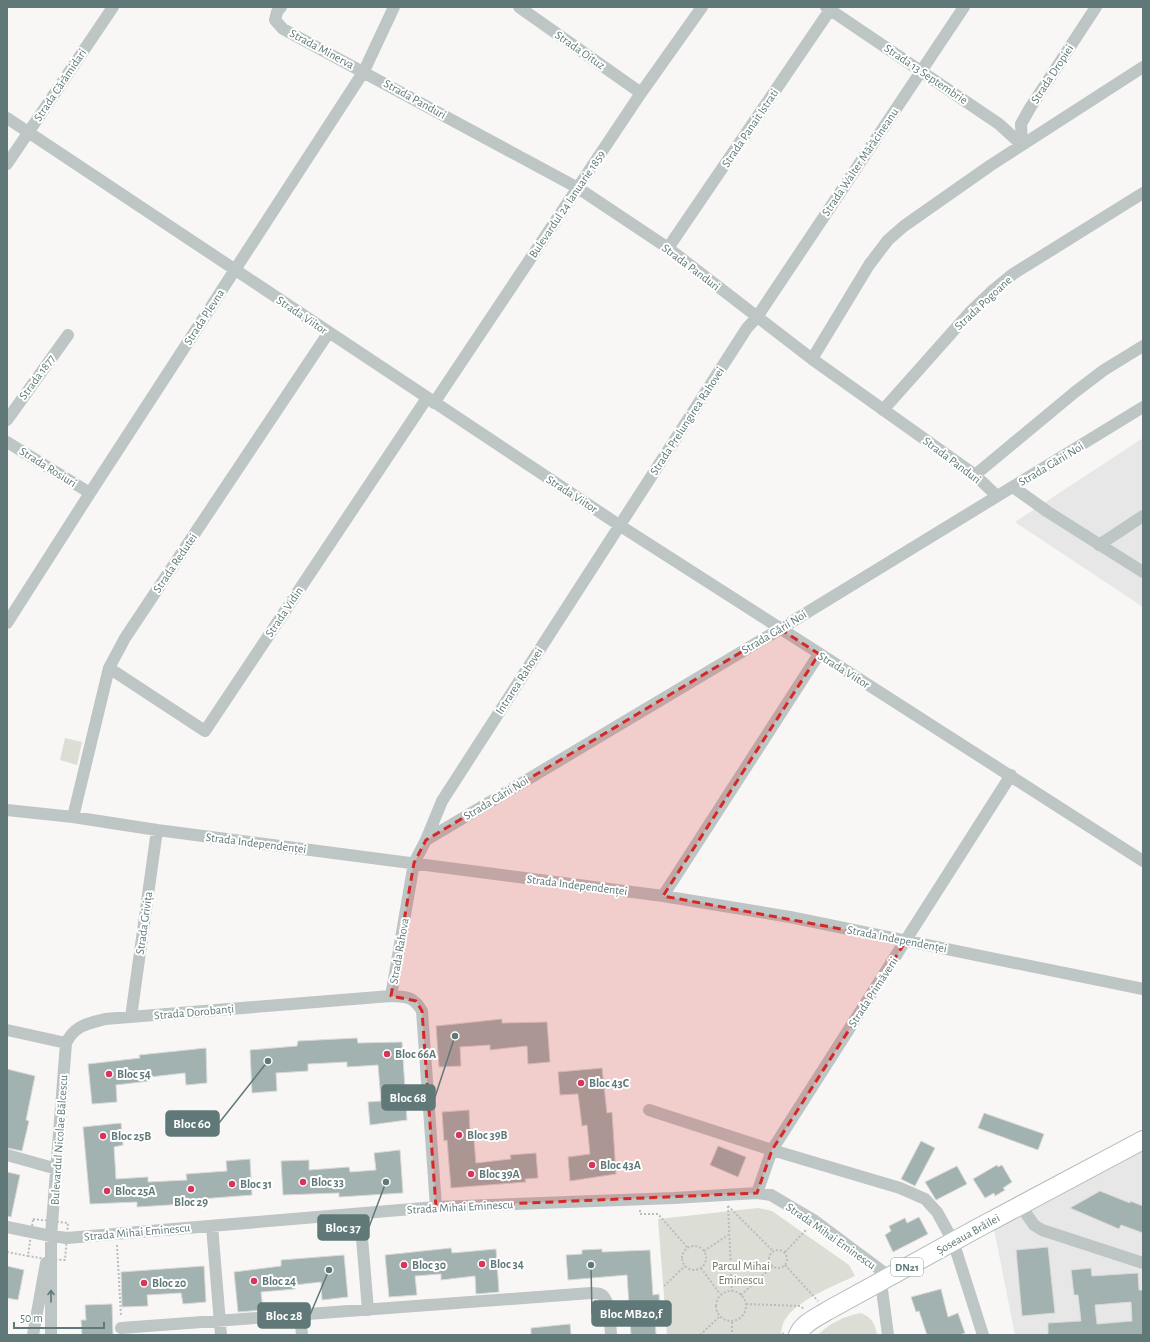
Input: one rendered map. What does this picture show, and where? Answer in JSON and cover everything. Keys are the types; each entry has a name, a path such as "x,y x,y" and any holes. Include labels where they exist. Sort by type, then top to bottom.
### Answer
{"highway":[{"name":"Șoseaua Brăilei","path":"798,1335 804,1326 822,1314 1020,1205 1143,1140"}],"street":[{"name":"Strada Cărămidari","path":"7,164 113,7"},
{"name":"Strada Minerva","path":"281,7 277,12 275,20 283,28 364,71"},
{"name":"Strada Plevna","path":"7,623 364,71 394,7"},
{"name":"Strada Oituz","path":"519,7 641,93"},
{"name":"Bulevardul 24 Ianuarie 1859","path":"430,400 578,188 641,93 702,7"},
{"name":"Strada Walter Mărăcineanu","path":"757,318 964,7"},
{"name":"Strada Dropiei","path":"1022,145 1021,124 1096,7"},
{"name":"Strada 13 Septembrie","path":"830,8 999,124 1022,145"},
{"name":"Strada Panait Istrati","path":"668,248 830,8"},
{"path":"812,359 869,265 888,240 904,226 978,174 1143,67"},
{"name":"Strada Panduri","path":"364,71 578,188 668,248 812,359 975,475 997,496"},
{"name":"Strada Viitor","path":"7,118 619,525 1143,861"},
{"name":"Strada Pogoane","path":"883,410 971,311 991,292 1013,274 1143,193"},
{"name":"Strada Prelungirea Rahovei","path":"619,525 747,328 757,318"},
{"name":"Strada Redutei","path":"73,817 109,668 130,631 329,332"},
{"name":"Strada 1877","path":"7,420 68,335"},
{"path":"975,475 1075,392 1104,370 1143,346"},
{"name":"Strada Vidin","path":"109,668 205,731 430,400"},
{"name":"Strada Gării Noi","path":"426,840 780,629 1143,407"},
{"name":"Strada Rosiuri","path":"7,442 90,493"},
{"path":"1013,486 1048,512 1143,572"},
{"path":"1099,545 1143,516"},
{"name":"Intrarea Rahovei","path":"426,840 442,801 619,525"},
{"path":"663,896 819,654"},
{"name":"Strada Primăverii","path":"757,1193 772,1150 1011,775"},
{"name":"Strada Independenței","path":"7,810 73,817 157,830 663,896 790,917 1143,989"},
{"name":"Strada Grivița","path":"131,1017 157,830"},
{"path":"414,863 426,840"},
{"name":"Strada Rahova","path":"414,863 391,996 405,997 416,1001 422,1011 436,1208"},
{"name":"Strada Dorobanți","path":"66,1043 71,1034 79,1028 105,1019 391,996"},
{"path":"7,1030 66,1043"},
{"name":"Bulevardul Nicolae Bălcescu","path":"51,1335 51,1236 66,1043"},
{"path":"649,1110 772,1150 900,1188 925,1199 937,1212 954,1242 983,1335"},
{"path":"7,1155 56,1169"},
{"name":"Strada Mihai Eminescu","path":"7,1228 66,1238 436,1208 639,1199 728,1200 757,1193 771,1195 814,1221 885,1279"},
{"path":"1020,1205 1034,1225 1042,1230 1143,1263"},
{"path":"360,1214 368,1310"},
{"path":"212,1226 221,1335"},
{"name":"Bulevardul Nicolae Bălcescu","path":"33,1335 51,1236"},
{"path":"885,1279 888,1335"},
{"path":"121,1328 591,1293 601,1294 606,1298 608,1303 611,1335"},
{"path":"300,1314 302,1335"}],"path":[{"path":"639,1199 640,1214 658,1214 687,1248"},
{"path":"728,1200 732,1291"},
{"path":"728,1200 773,1251"},
{"path":"785,1252 814,1221"},
{"path":"116,1234 121,1328"},
{"path":"704,1251 729,1234"},
{"path":"696,1245 701,1247 704,1251 706,1260 701,1268 692,1270 685,1266 682,1256 687,1248 696,1245"},
{"path":"777,1249 785,1252 788,1259 785,1265 780,1268 773,1266 769,1259 770,1254 773,1251 777,1249"},
{"path":"7,1252 28,1256"},
{"path":"785,1265 822,1314"},
{"path":"664,1286 685,1266"},
{"path":"741,1295 773,1266"},
{"path":"701,1268 720,1295"},
{"path":"726,1291 732,1291 741,1295 746,1304 744,1314 741,1318 732,1322 726,1321 719,1317 715,1308 716,1302 720,1295 726,1291"},
{"path":"746,1304 800,1306 822,1314"},
{"path":"700,1335 719,1317"},
{"path":"732,1322 732,1335"}],"highlighted area":[{"path":"780,629 819,654 663,896 906,941 772,1150 757,1193 436,1207 422,1011 416,1001 391,996 414,863 426,840"}],"shaded area":[{"path":"1143,438 1143,607 1015,522"},
{"path":"1143,1147 1143,1335 1015,1335 993,1224"}],"green space":[{"path":"65,738 82,742 77,765 60,760"},
{"name":"Parcul Mihai Eminescu","path":"758,1208 772,1211 849,1265 855,1276 817,1294 797,1306 784,1322 780,1335 667,1335 658,1219"},
{"path":"861,1313 872,1321 877,1335 818,1335 827,1327 838,1321"}],"building":[{"path":"502,1019 502,1023 547,1022 550,1062 528,1064 527,1046 490,1050 490,1045 460,1047 461,1066 439,1067 436,1026"},
{"path":"357,1038 358,1043 402,1042 407,1120 370,1125 368,1102 381,1101 378,1065 347,1067 347,1062 308,1064 308,1071 276,1073 277,1091 252,1093 250,1050 297,1046 298,1041"},
{"path":"206,1048 207,1083 186,1085 185,1073 150,1077 150,1081 116,1085 117,1102 92,1104 88,1064 140,1058 139,1055"},
{"path":"602,1068 607,1113 612,1112 616,1174 570,1181 568,1157 590,1154 587,1125 582,1126 578,1094 560,1095 558,1072"},
{"path":"7,1069 35,1076 26,1120 29,1121 22,1151 7,1148"},
{"path":"469,1110 470,1130 473,1129 476,1163 511,1159 510,1155 536,1153 538,1178 525,1179 526,1182 451,1188 447,1140 444,1141 442,1112"},
{"path":"984,1113 1044,1134 1038,1150 978,1128"},
{"path":"121,1123 123,1145 114,1147 116,1179 148,1177 148,1182 187,1180 186,1174 227,1171 226,1161 250,1159 252,1195 201,1199 201,1203 137,1207 137,1202 90,1204 83,1127"},
{"path":"921,1141 935,1148 915,1186 901,1179"},
{"path":"718,1146 746,1157 738,1177 710,1165"},
{"path":"400,1150 403,1193 339,1197 339,1193 283,1195 281,1161 309,1160 309,1170 349,1167 350,1172 376,1170 374,1153"},
{"path":"997,1165 998,1167 1002,1165 1012,1182 1003,1188 1005,1190 995,1196 994,1193 985,1198 973,1179"},
{"path":"957,1166 967,1184 936,1200 925,1182"},
{"path":"7,1172 20,1175 11,1217 7,1216"},
{"path":"1100,1191 1130,1203 1130,1201 1143,1206 1143,1233 1121,1225 1119,1229 1070,1208"},
{"path":"919,1217 928,1234 893,1252 885,1235 891,1231 889,1226 905,1218 907,1223"},
{"path":"1048,1247 1055,1313 1022,1316 1016,1250"},
{"path":"451,1248 452,1253 496,1249 499,1292 476,1294 475,1276 441,1280 441,1274 415,1276 417,1295 389,1297 385,1255"},
{"path":"602,1249 602,1252 650,1250 653,1295 659,1294 660,1315 655,1315 656,1335 631,1335 627,1275 568,1280 566,1255 582,1254 582,1250"},
{"path":"344,1255 348,1297 322,1300 321,1282 295,1285 295,1289 261,1292 263,1310 238,1312 234,1272 281,1266 281,1260"},
{"path":"7,1266 24,1270 18,1300 7,1298"},
{"path":"204,1266 206,1302 183,1304 181,1293 147,1295 148,1306 122,1307 121,1272"},
{"path":"1091,1268 1092,1276 1138,1273 1139,1290 1143,1290 1143,1335 1048,1335 1048,1323 1081,1321 1078,1295 1074,1295 1071,1270","holes":["1131,1302 1132,1321 1097,1324 1095,1305"]},
{"path":"941,1289 948,1317 958,1313 965,1333 959,1335 927,1335 919,1311 916,1312 911,1297"},
{"path":"112,1304 113,1335 82,1335 81,1320 86,1320 85,1305"},
{"path":"570,1324 571,1335 531,1335 531,1328"}],"place":[{"name":"Bloc 68","path":"455,1036"},
{"name":"Bloc 66A","path":"387,1054"},
{"name":"Bloc 60","path":"268,1061"},
{"name":"Bloc 54","path":"109,1074"},
{"name":"Bloc 43C","path":"581,1083"},
{"name":"Bloc 39B","path":"459,1135"},
{"name":"Bloc 25B","path":"103,1136"},
{"name":"Bloc 43A","path":"592,1165"},
{"name":"Bloc 39A","path":"471,1174"},
{"name":"Bloc 33","path":"303,1182"},
{"name":"Bloc 37","path":"386,1182"},
{"name":"Bloc 31","path":"232,1184"},
{"name":"Bloc 29","path":"191,1189"},
{"name":"Bloc 25A","path":"107,1191"},
{"name":"Bloc 34","path":"482,1264"},
{"name":"Bloc 30","path":"404,1265"},
{"name":"Bloc MB20,f","path":"591,1265"},
{"name":"Bloc 28","path":"329,1270"},
{"name":"Bloc 24","path":"254,1281"},
{"name":"Bloc 20","path":"144,1283"}]}
